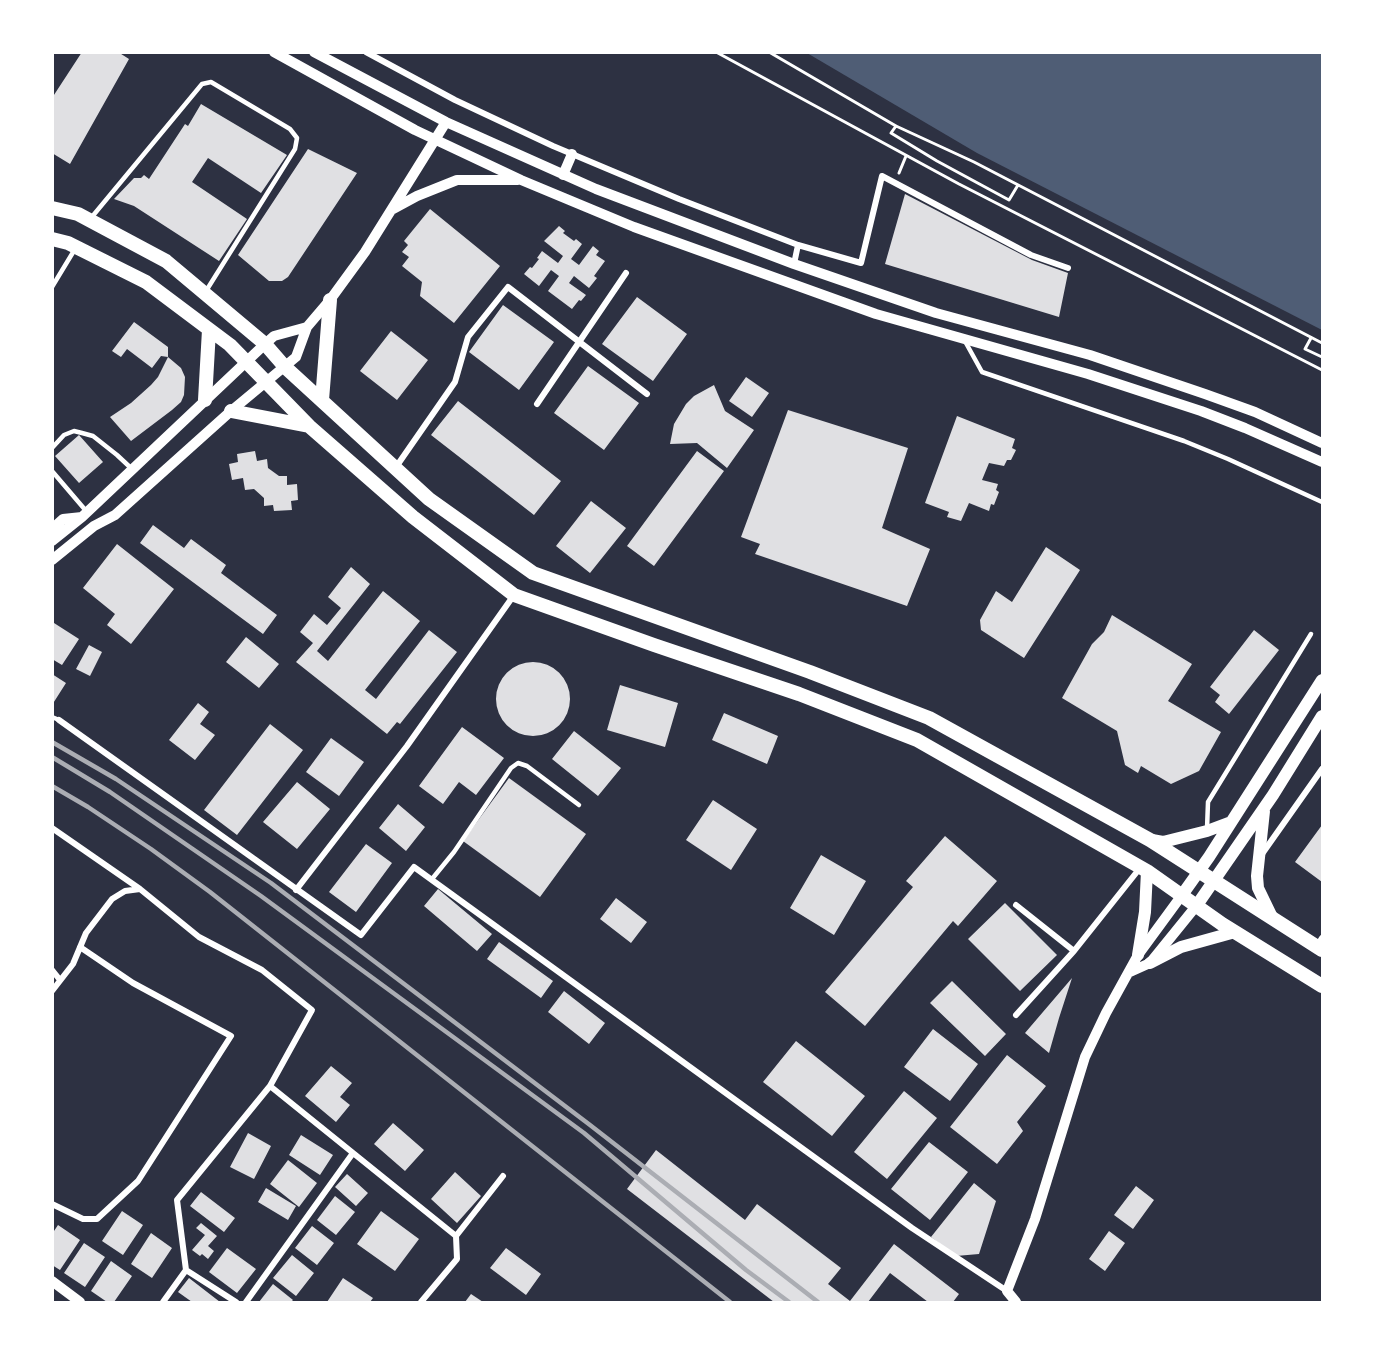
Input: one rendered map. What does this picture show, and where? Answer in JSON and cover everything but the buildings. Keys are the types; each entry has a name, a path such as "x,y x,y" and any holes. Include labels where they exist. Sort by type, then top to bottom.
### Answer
{"main road":[{"path":"52,208 78,214 165,261 265,344 285,368 429,499 533,573 810,672 929,718 1150,840 1272,917 1321,944"},
{"path":"52,238 76,247 146,282 230,345 309,426 414,517 514,595 799,694 916,740 1143,869 1235,932 1323,986"},
{"path":"322,400 330,300"},
{"path":"205,400 209,330"},
{"path":"231,411 309,426"},
{"path":"1182,894 1323,680"},
{"path":"1197,905 1323,716"},
{"path":"1264,807 1258,860 1258,888 1272,917"},
{"path":"1150,840 1163,842 1207,831 1231,822"},
{"path":"1138,955 1145,912 1143,869"},
{"path":"1150,963 1180,947 1235,932"}],"street":[{"path":"274,52 356,99 436,139 521,180 634,227 876,314 1088,374 1201,411 1323,462"},
{"path":"314,52 446,122 596,189 794,264 936,313 1090,355 1205,394 1255,412 1323,443"},
{"path":"366,52 455,100 572,154 798,245 861,263 882,176 1031,255 1068,268"},
{"path":"52,560 94,526 115,515 231,411 296,357 307,327 365,252 446,122"},
{"path":"563,175 572,154"},
{"path":"391,210 417,196 457,180 521,180"},
{"path":"794,264 798,245"},
{"path":"537,404 626,273"},
{"path":"396,468 455,382 468,337 508,287 646,394"},
{"path":"965,340 971,323"},
{"path":"52,541 85,514 274,336 307,327"},
{"path":"52,529 63,519 85,514"},
{"path":"296,890 407,746 514,595"},
{"path":"56,718 360,936 414,867 912,1228 1007,1291 1016,1302"},
{"path":"1258,860 1323,769"},
{"path":"52,828 140,889 199,937 262,970 312,1010 270,1086 177,1200 186,1270 163,1302"},
{"path":"1016,1015 1143,869"},
{"path":"52,991 73,964 86,933 112,899 126,891 140,889"},
{"path":"1007,1291 1035,1219 1085,1057 1138,955 1182,894"},
{"path":"1016,905 1074,951"},
{"path":"1130,972 1150,963 1197,905"},
{"path":"52,1204 83,1219 97,1219 138,1181 231,1036 134,983 80,947"},
{"path":"52,970 60,980"},
{"path":"270,1086 456,1236"},
{"path":"246,1302 353,1153"},
{"path":"421,1302 457,1259 456,1236 503,1176"},
{"path":"186,1270 236,1302"},
{"path":"52,1281 80,1302"}],"lane":[{"path":"89,220 202,84 211,82 290,129 297,138 296,149 205,293"},
{"path":"52,287 76,247"},
{"path":"965,340 982,372 1184,441 1323,502"},
{"path":"52,448 64,435 74,431 82,433 93,436 132,469"},
{"path":"52,471 85,514"},
{"path":"1207,831 1208,802 1311,634"},
{"path":"432,879 454,852 512,768 518,764 527,766 579,805"}],"path":[{"path":"716,52 945,177 1323,370"},
{"path":"769,52 896,126 1018,185 1323,343"},
{"path":"896,126 891,133 1009,200 1018,185"},
{"path":"895,183 906,156"},
{"path":"945,177 949,168"},
{"path":"1312,338 1305,349 1323,357"}],"water":[{"path":"807,53 1322,53 1322,330 977,153"}],"railway":[{"path":"52,742 116,779 271,883 590,1125 818,1302"},
{"path":"52,757 110,792 261,896 584,1133 746,1270 789,1302"},
{"path":"52,786 151,849 210,892 730,1302"}]}
